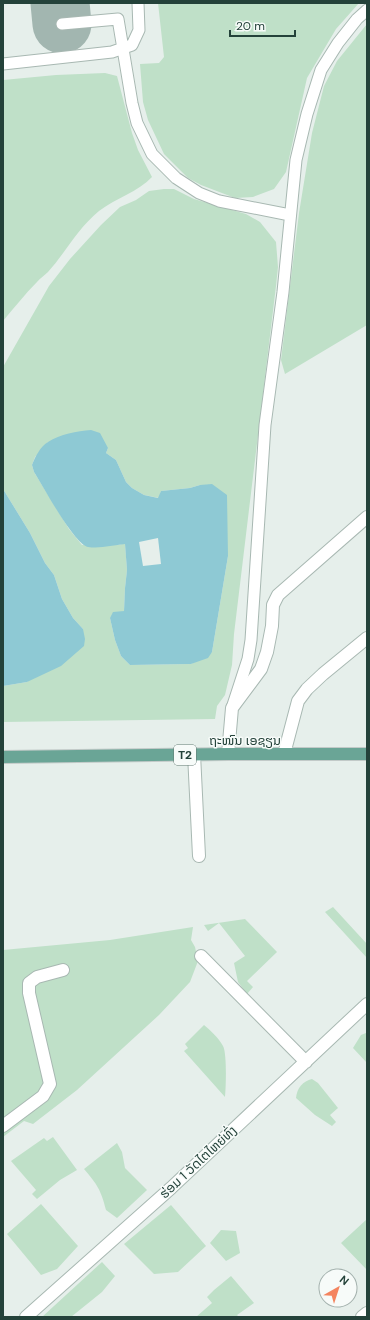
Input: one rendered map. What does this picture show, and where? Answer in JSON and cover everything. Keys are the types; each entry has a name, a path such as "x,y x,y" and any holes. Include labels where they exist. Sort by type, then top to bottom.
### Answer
{"main road":[{"name":"ຖະໜົນ ເອຊຽນ","path":"3,757 194,754 367,754"}],"street":[{"path":"228,754 232,708 261,669 267,652 272,626 273,605 278,595 367,517"},
{"path":"284,754 298,701 307,689 323,674 367,638"},
{"path":"194,754 198,856"},
{"path":"201,956 306,1062"},
{"path":"3,1126 43,1096 50,1084 29,993 29,983 37,977 63,970"},
{"name":"ຮ່ອມ 1 ວັດໄຕໄຫຍ່ທົ່ງ","path":"26,1317 171,1188 367,1004"},
{"path":"362,1317 367,1313"}],"lane":[{"path":"3,64 112,52 132,45 140,30 138,3"},
{"path":"232,708 248,659 251,640 265,425 283,292 296,160 307,114 322,70 338,43 357,19 367,10"},
{"path":"62,24 118,19 132,103 137,123 152,154 176,178 199,193 218,201 290,215"}],"green space":[{"path":"158,3 359,3 336,29 307,78 286,172 274,189 253,197 235,198 201,185 188,178 164,154 148,120 143,102 140,64 159,63 164,57"},
{"path":"367,24 367,325 285,374 281,360 299,213 312,133 324,86 337,61"},
{"path":"105,73 117,76 132,133 138,150 152,177 134,191 99,211 78,232 48,272 28,291 3,321 3,80 56,75"},
{"path":"174,189 194,199 246,214 260,222 276,242 278,267 276,286 234,634 232,665 225,695 217,706 215,719 3,722 3,686 27,682 83,629 73,618 62,599 54,575 45,563 30,533 3,489 3,367 49,286 70,259 101,225 120,207 136,200 149,191","holes":["48,442 108,448 106,453 116,460 126,482 132,488 144,495 159,498 161,491 190,488 200,485 228,556 212,652 191,664 130,665 121,656 115,640 110,618 124,611 127,570 125,543 119,545 82,545 69,529 34,472 32,465 35,457"]},
{"path":"333,907 367,944 367,958 325,912"},
{"path":"245,919 277,952 247,981 253,987 247,994 238,982 234,963 245,956 219,923 208,931 204,925"},
{"path":"193,927 191,940 195,947 198,961 190,982 159,1015 77,1090 33,1124 24,1121 3,1137 3,950 110,940"},
{"path":"204,1025 217,1037 223,1046 226,1070 225,1097 184,1051 188,1048 185,1044"},
{"path":"366,1033 367,1063 353,1048 361,1035"},
{"path":"312,1079 318,1083 338,1108 330,1115 336,1122 332,1126 315,1115 296,1098 301,1086 306,1081"},
{"path":"53,1137 77,1170 60,1180 37,1199 32,1194 36,1190 11,1161 44,1138 47,1141"},
{"path":"117,1143 122,1152 125,1168 147,1190 117,1218 106,1210 98,1188 84,1169"},
{"path":"41,1204 78,1246 57,1269 41,1275 7,1234"},
{"path":"171,1205 206,1246 178,1272 154,1274 124,1244"},
{"path":"367,1219 367,1270 341,1243"},
{"path":"221,1230 236,1231 240,1253 226,1261 210,1243"},
{"path":"102,1262 115,1276 102,1292 71,1317 42,1317"},
{"path":"231,1276 254,1303 237,1315 239,1317 196,1317 212,1303 207,1297"}],"water":[{"path":"91,430 100,433 108,448 106,453 116,460 126,482 132,488 144,495 158,498 161,491 212,484 227,495 228,556 212,652 208,658 191,664 130,665 121,656 115,640 110,618 113,612 124,611 127,570 125,544 88,547 82,543 59,514 34,472 32,465 40,449 48,442 69,433"},
{"path":"3,489 30,533 45,563 54,575 62,599 73,618 83,629 85,639 84,646 61,666 27,682 3,686"}],"pier":[{"path":"158,538 161,564 143,566 139,542"}],"taxiway":[{"path":"60,3 62,24"}]}
